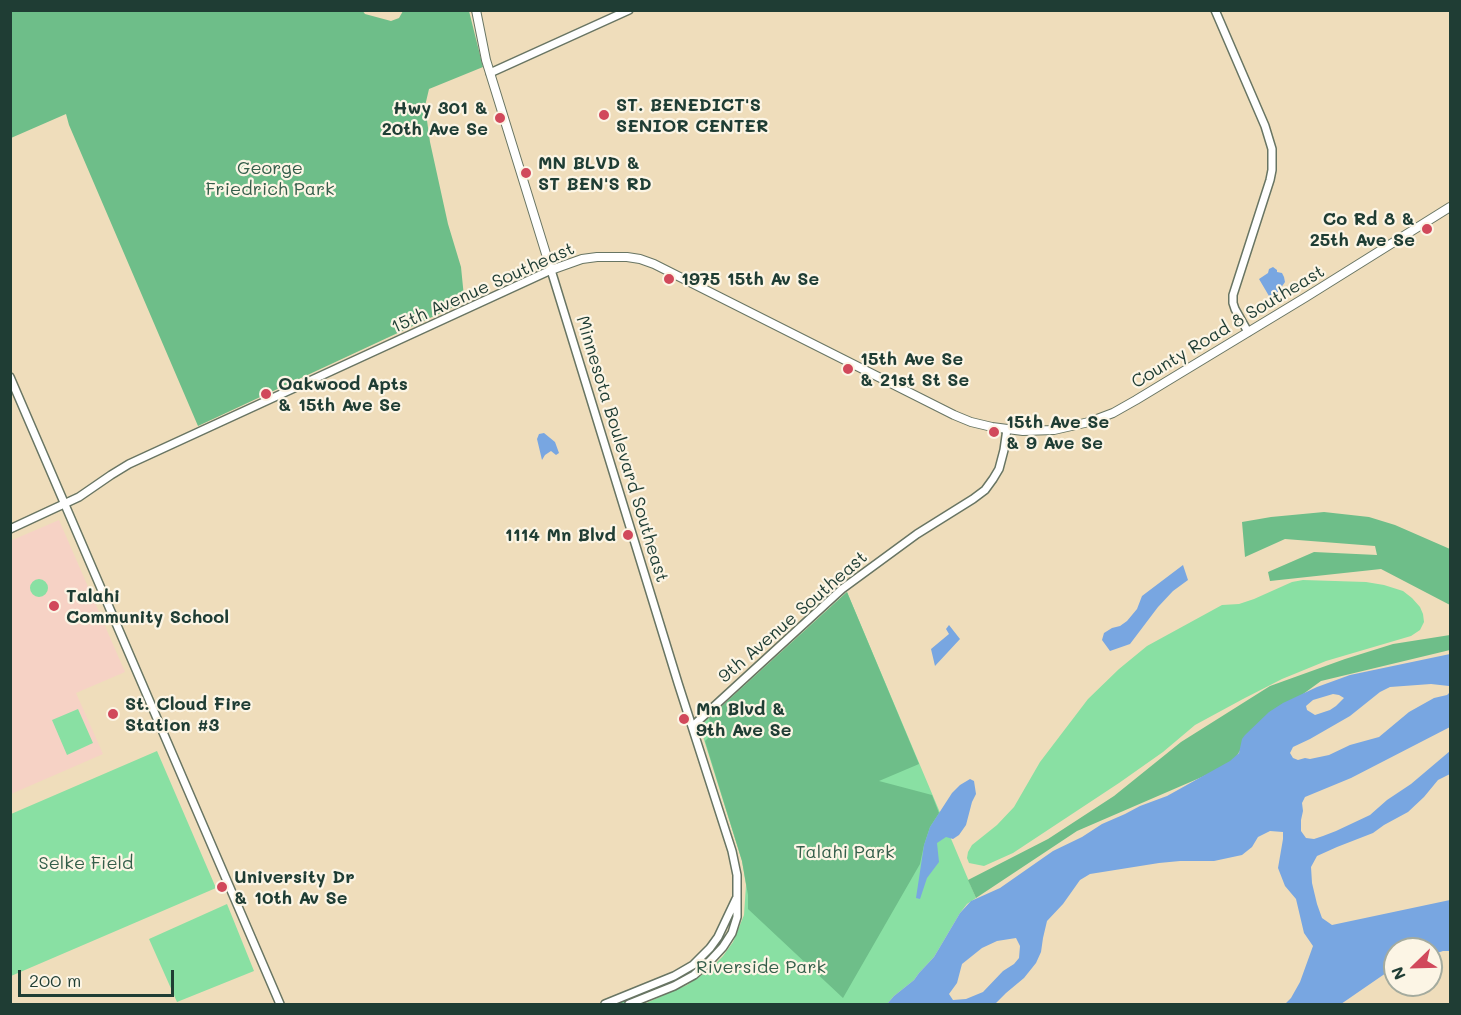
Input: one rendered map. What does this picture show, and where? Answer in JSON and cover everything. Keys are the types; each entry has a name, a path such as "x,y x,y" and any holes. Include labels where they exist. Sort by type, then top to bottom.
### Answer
{"main road":[{"name":"Minnesota Boulevard Southeast","path":"476,10 490,73 551,270"},
{"name":"County Road 8 Southeast","path":"1006,429 1054,430 1105,416 1136,400 1450,207"},
{"name":"15th Avenue Southeast","path":"551,270 582,259 597,257 640,259 954,415 981,425 1006,429"}],"street":[{"path":"490,73 629,10"},
{"path":"1215,10 1265,126 1272,149 1270,180 1234,289 1233,303 1248,332"},
{"name":"15th Avenue Southeast","path":"10,529 65,504 129,464 551,270"},
{"name":"Minnesota Boulevard Southeast","path":"551,270 732,851 737,875 737,917 732,933 723,947 685,981 629,1005"},
{"path":"10,377 280,1005"},
{"name":"9th Avenue Southeast","path":"693,729 705,715 842,590 917,534 985,490 999,469 1006,429"},
{"path":"606,1005 674,976 693,965 718,938 738,896"}],"shaded area":[{"name":"Talahi Community School","path":"59,520 125,672 76,693 103,754 11,794 10,541"}],"green space":[{"name":"George Friedrich Park","path":"362,10 365,14 391,21 399,18 403,11 469,11 483,67 429,89 425,106 430,142 448,224 461,267 464,297 460,304 198,426 66,114 11,138 11,11"},
{"path":"1324,512 1369,517 1395,525 1450,549 1450,605 1381,569 1270,581 1268,572 1314,552 1377,555 1375,546 1285,539 1245,557 1242,522"},
{"path":"39,579 46,581 48,588 46,595 39,597 32,595 30,588 32,581"},
{"path":"1303,580 1366,582 1403,591 1420,607 1424,622 1420,630 1411,636 1326,661 1282,679 1243,699 1195,725 1163,752 1119,783 1013,853 984,866 969,863 968,852 972,845 997,825 1014,807 1040,762 1088,699 1119,669 1147,646 1222,605 1239,604 1292,582"},
{"name":"Talahi Park","path":"847,592 976,898 960,913 934,957 914,980 887,1004 644,1004 687,985 709,970 733,942 744,915 746,885 742,861 700,727"},
{"name":"Talahi Park","path":"847,592 919,764 879,781 932,795 939,813 930,827 920,864 843,998 748,909 742,861 705,741 713,733 709,718"},
{"path":"1450,635 1450,650 1321,681 1251,732 1232,764 1077,831 976,898 968,880 1048,839 1114,796 1181,742 1270,686 1393,644"},
{"path":"78,709 93,743 67,755 52,720"},
{"name":"Selke Field","path":"157,751 216,888 11,976 11,814"},
{"path":"227,904 254,971 177,1002 149,939"},
{"path":"722,936 726,938 716,952 696,971 623,1004 612,1004 677,976"}],"water":[{"path":"1273,267 1277,272 1282,273 1285,282 1278,292 1269,296 1259,279"},
{"path":"544,433 555,442 559,453 556,455 551,451 542,460 537,439 539,434"},
{"path":"1183,565 1188,580 1173,591 1158,607 1130,644 1110,651 1102,640 1104,633 1127,621 1137,609 1142,596"},
{"path":"949,625 960,639 935,666 931,649 949,634 946,629"},
{"path":"1450,654 1450,691 1449,686 1431,684 1390,687 1380,692 1350,716 1293,747 1290,753 1298,760 1310,759 1329,755 1350,745 1379,737 1409,712 1450,692 1450,727 1351,778 1305,797 1302,803 1301,831 1306,838 1314,839 1370,815 1450,751 1450,774 1438,780 1408,812 1373,833 1317,856 1311,867 1312,883 1322,918 1332,925 1450,900 1450,951 1443,951 1443,937 1383,937 1383,975 1341,1004 1285,1004 1300,982 1313,946 1304,933 1296,899 1285,886 1278,868 1283,832 1270,831 1258,837 1252,847 1242,855 1214,861 1159,863 1090,874 1080,880 1063,904 1047,921 1041,952 1036,963 1024,978 995,1004 887,1004 914,980 934,957 960,913 971,901 1000,888 1053,851 1102,824 1167,796 1230,761 1239,753 1245,735 1269,712 1317,687 1350,675","holes":["1333,694 1344,698 1330,710 1315,715 1307,710 1306,706 1313,700","1016,938 1020,946 1019,958 983,992 966,999 953,1000 949,994 957,983 962,964 982,948 997,941"]},
{"path":"970,779 974,781 976,794 966,825 953,839 946,837 937,843 939,862 927,878 920,899 916,898 924,845 930,827 952,793"}],"place":[{"name":"ST. BENEDICT'S SENIOR CENTER","path":"604,115"},
{"name":"Hwy 301 & 20th Ave Se","path":"500,118"},
{"name":"MN BLVD & ST BEN'S RD","path":"526,173"},
{"name":"Co Rd 8 & 25th Ave Se","path":"1427,229"},
{"name":"1975 15th Av Se","path":"669,279"},
{"name":"15th Ave Se & 21st St Se","path":"848,369"},
{"name":"Oakwood Apts & 15th Ave Se","path":"266,394"},
{"name":"15th Ave Se & 9 Ave Se","path":"994,432"},
{"name":"1114 Mn Blvd","path":"628,535"},
{"name":"Talahi Community School","path":"54,606"},
{"name":"St. Cloud Fire Station #3","path":"113,714"},
{"name":"Mn Blvd & 9th Ave Se","path":"684,719"},
{"name":"University Dr & 10th Av Se","path":"222,887"}],"park label":[{"name":"Riverside Park","path":"761,967"}]}
